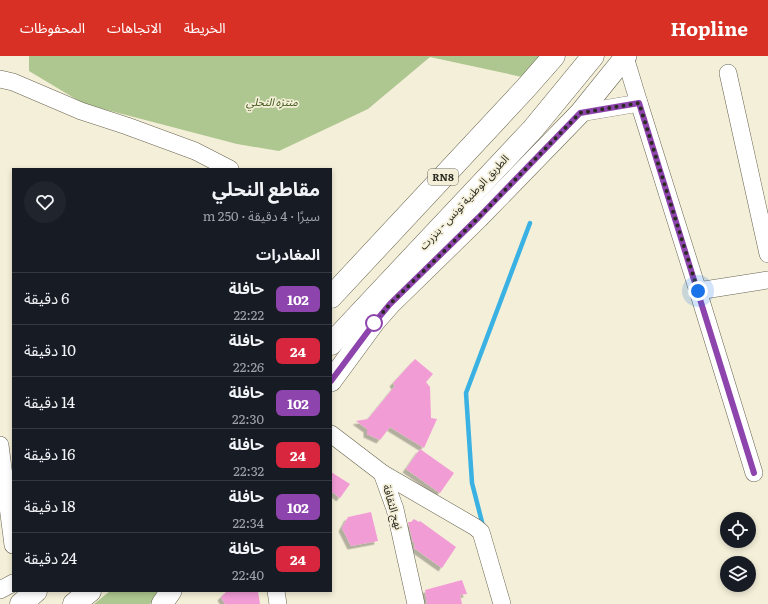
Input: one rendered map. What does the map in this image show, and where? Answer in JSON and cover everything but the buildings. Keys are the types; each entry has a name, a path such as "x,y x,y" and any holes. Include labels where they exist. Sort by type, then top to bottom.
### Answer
{"highway":[{"name":"RN8","path":"332,295 338,282 525,89 554,56"},
{"name":"الطريق الوطنية تونس - بنزرت","path":"332,343 532,129 594,56"},
{"path":"21,604 35,592"},
{"path":"74,604 89,592"}],"street":[{"path":"625,57 754,473"},
{"path":"332,380 390,304 478,218 580,113 625,57"},
{"path":"728,73 768,254"},
{"path":"0,79 19,85 81,111 195,151 228,168"},
{"path":"580,113 639,103"},
{"path":"698,291 768,280"},
{"name":"نهج الثقافة","path":"332,435 382,473 395,509 416,604"},
{"path":"0,445 12,537"},
{"path":"382,473 475,527 481,532 502,604"},
{"path":"0,590 12,584"},
{"path":"162,604 170,592"},
{"path":"276,592 278,604"}],"green space":[{"name":"منتزه النحلي","path":"29,56 546,56 527,78 430,57 368,109 279,151 237,144 84,104 29,71"},
{"path":"109,592 159,592 150,604 94,604"}],"waterway":[{"path":"483,526 472,483 466,393 530,223"}],"bus line":[{"name":"102","path":"332,380 390,304 478,218 580,113 639,103 754,473"}],"route":[{"path":"374,323 390,304 478,218 580,113 639,103 698,291"}]}
